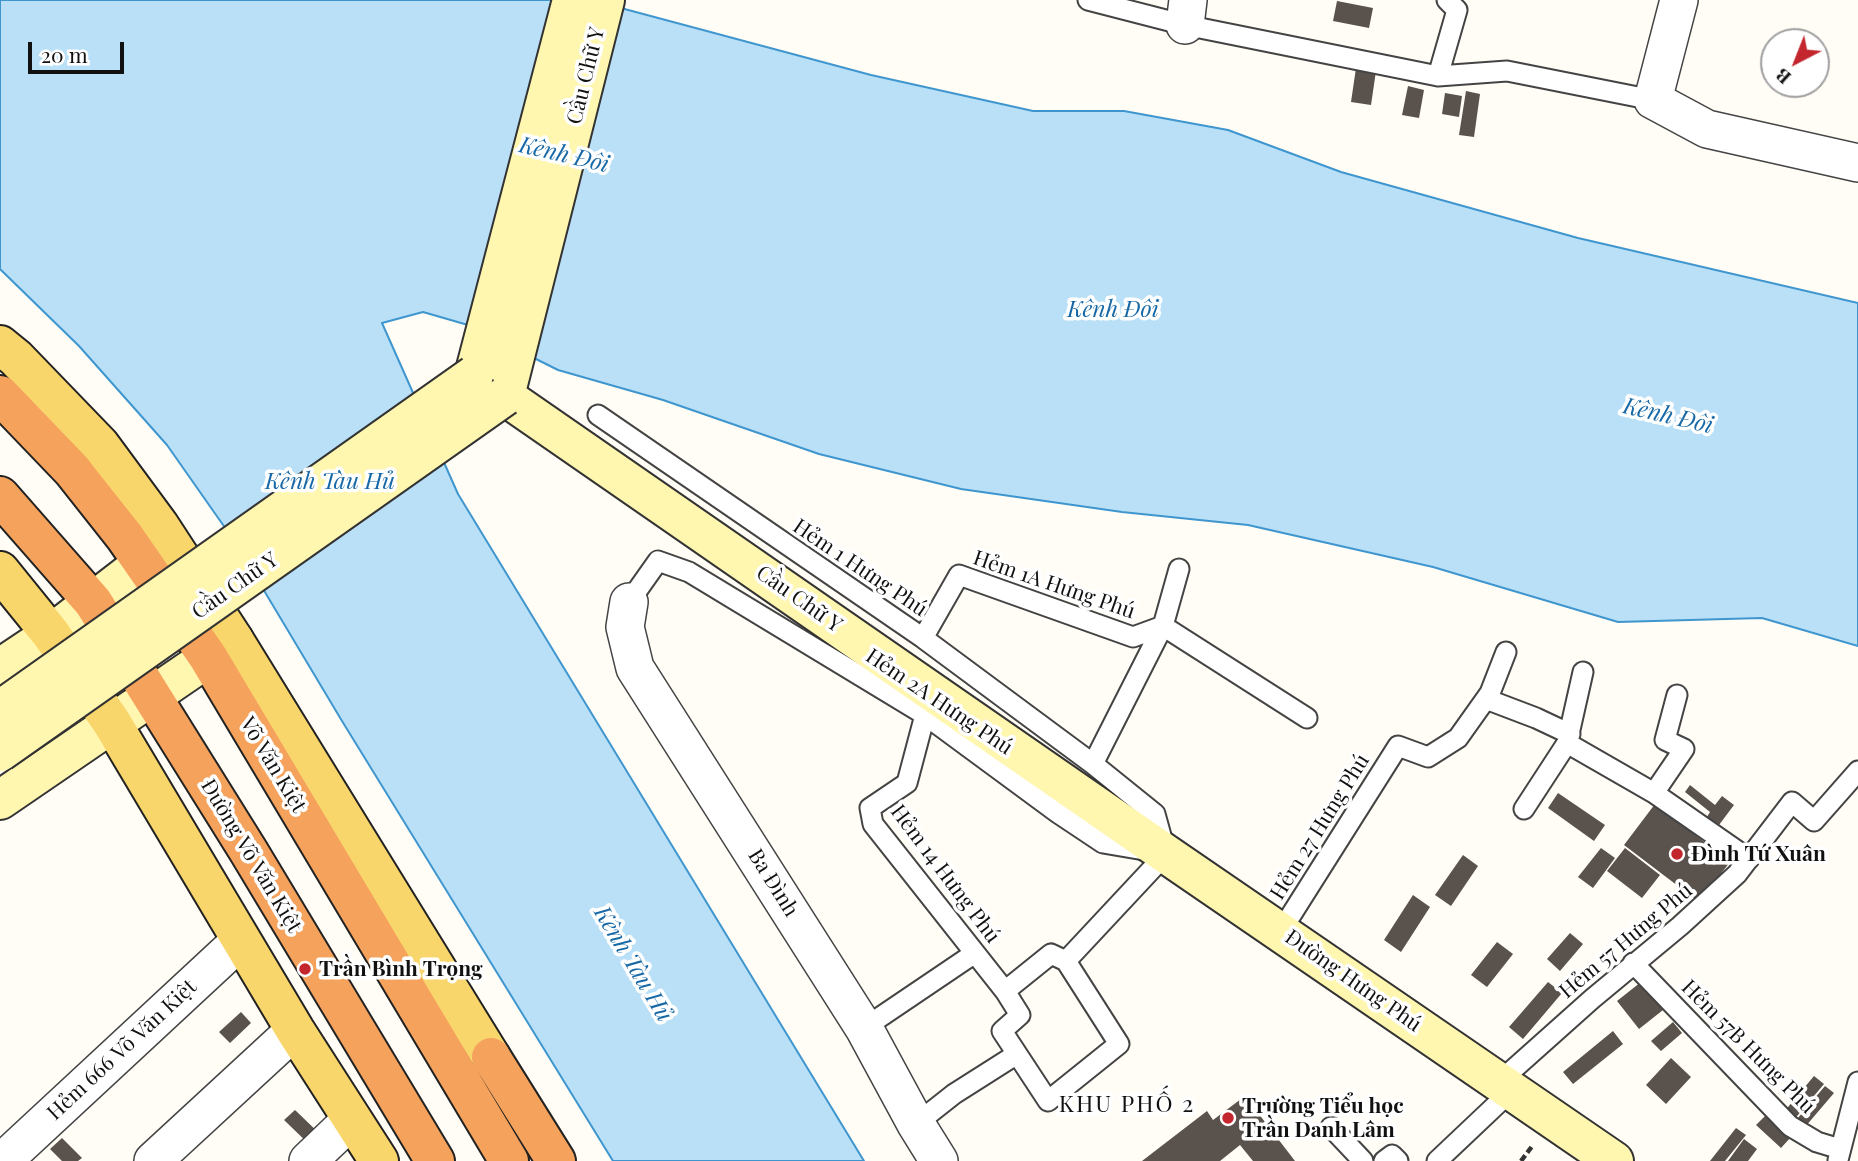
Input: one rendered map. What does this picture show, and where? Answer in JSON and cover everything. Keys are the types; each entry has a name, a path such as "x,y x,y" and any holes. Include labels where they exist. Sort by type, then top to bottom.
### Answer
{"highway":[{"name":"Võ Văn Kiệt","path":"0,395 157,553 221,649 509,1161"},
{"path":"0,496 93,603 151,696"},
{"name":"Đường Võ Văn Kiệt","path":"151,696 249,852 435,1161"},
{"path":"491,1057 556,1161"}],"main road":[{"name":"Cầu Chữ Y","path":"0,710 490,386 572,0"},
{"name":"Cầu Chữ Y","path":"0,752 490,386 605,0"},
{"name":"Võ Văn Kiệt","path":"0,345 16,358 100,445 157,553"},
{"name":"Cầu Chữ Y","path":"490,386 1092,802"},
{"path":"0,668 51,634 157,553"},
{"path":"0,571 51,634 112,723 295,1030 379,1161"},
{"name":"Võ Văn Kiệt","path":"221,649 491,1057"},
{"path":"0,800 221,649"},
{"name":"Đường Hưng Phú","path":"1092,802 1614,1161"}],"street":[{"path":"1679,0 1653,100 1707,129 1858,163"},
{"name":"Ba Đình","path":"629,601 625,627 635,668 864,1028 939,1161"},
{"name":"Hẻm 666 Võ Văn Kiệt","path":"13,1157 241,940"},
{"path":"153,1161 295,1030"},
{"path":"307,1161 352,1119"}],"lane":[{"path":"1088,0 1186,13 1438,76 1507,71 1653,100"},
{"path":"1438,76 1457,10 1447,0"},
{"name":"Hẻm 1 Hưng Phú","path":"598,415 923,638 1093,764 1155,814 1166,854"},
{"name":"Hẻm 2A Hưng Phú","path":"629,601 658,561 689,572 925,715 1103,843 1166,854"},
{"path":"1093,764 1163,626 1179,569"},
{"name":"Hẻm 1A Hưng Phú","path":"923,638 959,575 1133,637 1163,626"},
{"path":"1163,626 1307,718"},
{"name":"Hẻm 27 Hưng Phú","path":"1281,931 1398,746 1428,757 1458,738 1486,699 1506,652"},
{"path":"1524,809 1568,739 1583,672"},
{"path":"1654,793 1684,749 1665,740 1677,695"},
{"path":"1486,699 1536,718 1654,793 1749,859"},
{"name":"Hẻm 14 Hưng Phú","path":"925,715 906,783 870,808 873,824 1005,991 1020,1015 1002,1031 1048,1101 1119,1044 1066,961"},
{"name":"Hẻm 57 Hưng Phú","path":"1437,1161 1505,1087 1633,962 1737,874 1792,802 1814,821 1858,771"},
{"path":"1005,991 1051,954 1066,961 1166,854"},
{"path":"864,1028 975,953"},
{"name":"Hẻm 57B Hưng Phú","path":"1633,962 1790,1126 1839,1155"},
{"path":"916,1124 954,1094 1017,1054"},
{"path":"1839,1155 1858,1082"},
{"path":"1331,1127 1363,1161"},
{"path":"1384,1161 1392,1155 1398,1161"}],"water":[{"name":"Kênh Đôi","path":"0,0 591,0 871,75 1033,111 1124,111 1228,130 1341,172 1578,238 1858,303 1858,646 1762,618 1618,622 1433,567 1248,525 1122,512 961,489 819,454 663,400 558,370 468,325 423,312 382,323 458,494 864,1161 613,1161 235,542 167,445 79,346 0,269"}],"building":[{"path":"1337,1 1373,8 1369,28 1333,21"},
{"path":"1356,68 1376,71 1371,105 1351,102"},
{"path":"1408,86 1424,90 1419,118 1402,115"},
{"path":"1466,91 1480,94 1474,137 1459,135"},
{"path":"1445,93 1462,96 1459,117 1442,114"},
{"path":"1690,785 1715,805 1722,796 1734,805 1716,829 1705,820 1710,812 1685,792"},
{"path":"1558,793 1605,825 1594,841 1548,808"},
{"name":"Đình Tứ Xuân","path":"1655,804 1730,862 1699,902 1624,845"},
{"path":"1601,848 1615,858 1593,888 1578,877"},
{"path":"1625,848 1660,875 1642,898 1607,871"},
{"path":"1463,855 1478,866 1451,906 1435,895"},
{"path":"1413,895 1430,907 1401,952 1384,940"},
{"path":"1570,933 1583,944 1560,971 1547,959"},
{"path":"1497,942 1513,954 1487,987 1471,975"},
{"path":"1548,982 1562,993 1523,1039 1509,1027"},
{"path":"1641,982 1663,1010 1639,1029 1617,1001"},
{"path":"241,1012 251,1023 230,1043 219,1032"},
{"path":"1673,1022 1682,1033 1661,1051 1651,1041"},
{"path":"1613,1031 1623,1044 1573,1084 1563,1072"},
{"path":"1671,1058 1691,1077 1666,1104 1646,1085"},
{"path":"1814,1076 1824,1084 1793,1121 1783,1113"},
{"path":"1825,1086 1834,1093 1805,1127 1797,1119"},
{"name":"Trường Tiểu học Trần Danh Lâm","path":"1245,1096 1295,1161 1253,1161 1240,1145 1220,1161 1142,1161 1207,1111 1213,1120"},
{"path":"295,1110 322,1136 312,1147 284,1120"},
{"path":"1766,1115 1791,1137 1781,1148 1756,1125"},
{"path":"1736,1128 1746,1135 1725,1161 1710,1161"},
{"path":"62,1138 82,1158 78,1161 62,1161 50,1149"},
{"path":"1744,1139 1757,1149 1748,1161 1728,1161"}],"place":[{"name":"Đình Tứ Xuân","path":"1677,854"},
{"name":"Trần Bình Trọng","path":"305,969"},
{"name":"Trường Tiểu học Trần Danh Lâm","path":"1228,1118"}],"district":[{"name":"KHU PHỐ 2","path":"1127,1105"}],"water label":[{"name":"Kênh Tàu Hủ","path":"330,482"},
{"name":"Kênh Tàu Hủ","path":"633,964"}]}
